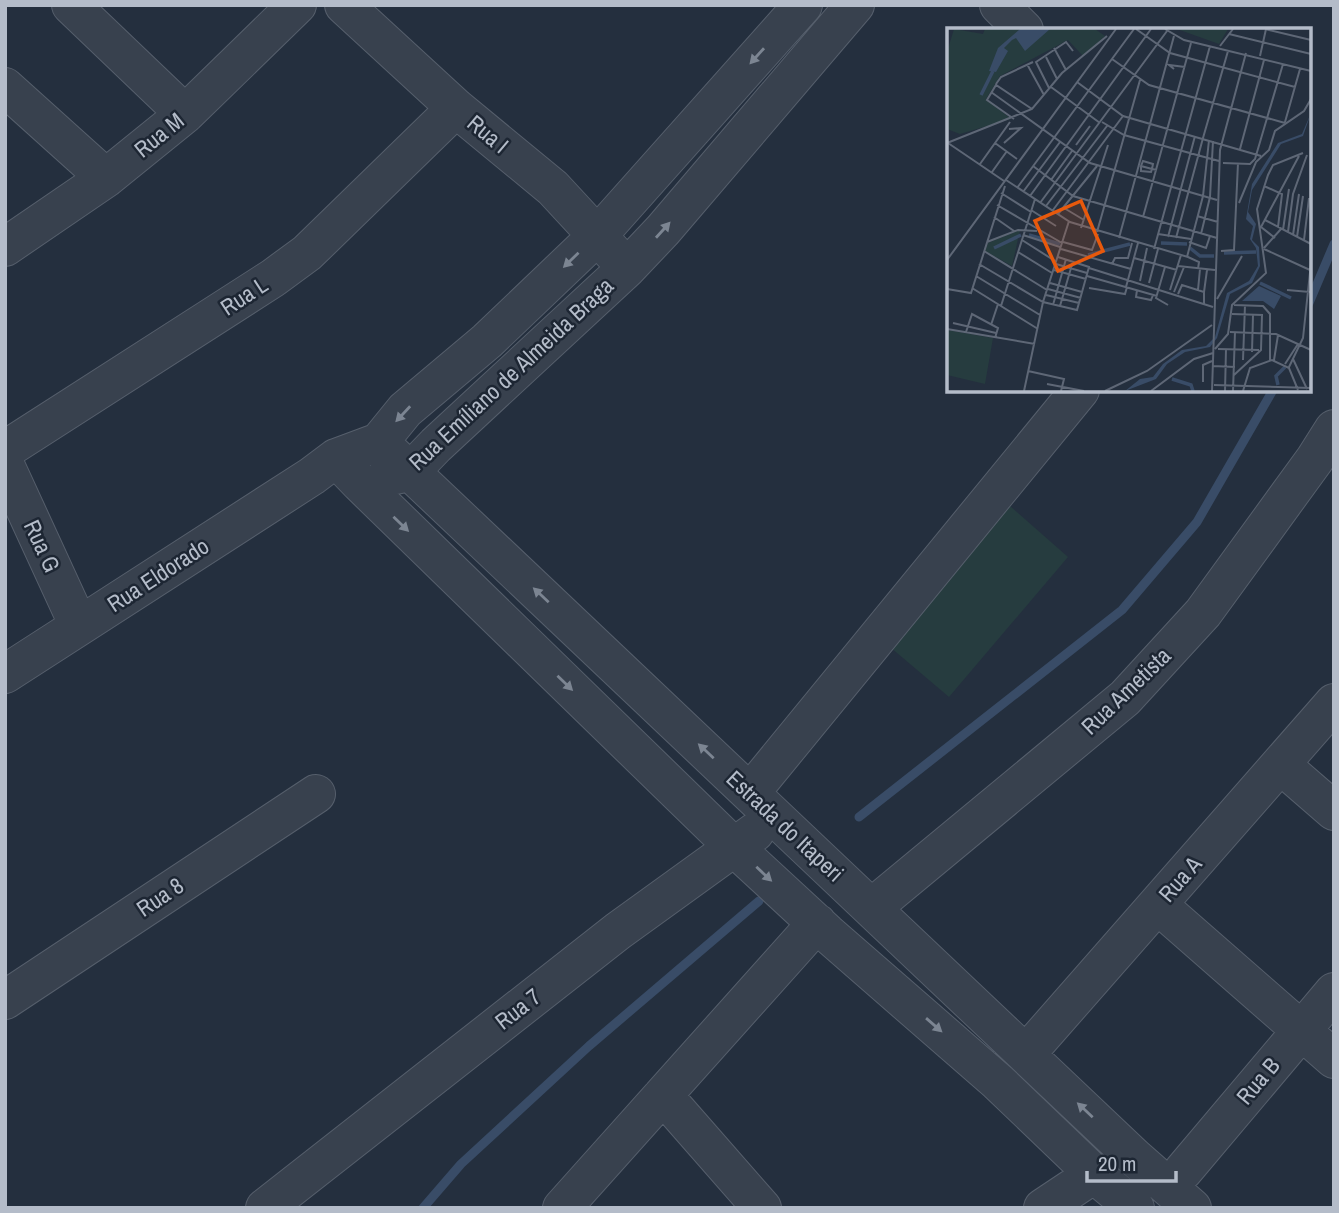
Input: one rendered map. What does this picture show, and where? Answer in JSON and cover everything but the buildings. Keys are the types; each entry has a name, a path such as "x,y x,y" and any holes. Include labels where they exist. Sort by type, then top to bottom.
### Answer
{"street":[{"path":"71,5 185,114"},
{"name":"Rua M","path":"10,235 106,178 185,114 297,5"},
{"name":"Rua I","path":"344,5 456,108 553,188 627,268"},
{"name":"Rua Emíliano de Almeida Braga","path":"336,472 379,442 405,410 488,341 597,235 803,5"},
{"name":"Rua Emíliano de Almeida Braga","path":"336,472 410,471 627,268 663,230 855,5"},
{"path":"999,5 1022,28"},
{"path":"5,87 106,178"},
{"name":"Rua L","path":"5,450 273,278 307,253 456,108"},
{"name":"Rua 7","path":"264,1208 618,931 734,847 763,805 1078,392"},
{"name":"Rua Ametista","path":"876,912 880,901 1125,698 1203,613 1334,429"},
{"name":"Estrada do Itaperi","path":"379,442 1134,1157 1192,1208"},
{"name":"Rua G","path":"5,465 79,626"},
{"path":"336,472 734,847 998,1082 1094,1174 1135,1208"},
{"name":"Rua Eldorado","path":"5,674 79,626 336,472"},
{"name":"Rua A","path":"1026,1054 1334,703"},
{"path":"1281,765 1334,811"},
{"name":"Rua 8","path":"5,1000 316,794"},
{"path":"1158,905 1334,1059"},
{"path":"562,1208 817,923"},
{"name":"Rua B","path":"1183,1171 1334,992"},
{"path":"663,1096 762,1208"},
{"path":"1043,1208 1094,1174"},
{"path":"284,1208 307,1175"}],"green space":[{"path":"1010,506 1068,557 949,697 890,647"}],"waterway":[{"path":"1311,298 1334,244"},
{"path":"859,817 1122,610 1197,522 1272,392"},
{"path":"423,1208 461,1164 589,1046 759,901"}]}
